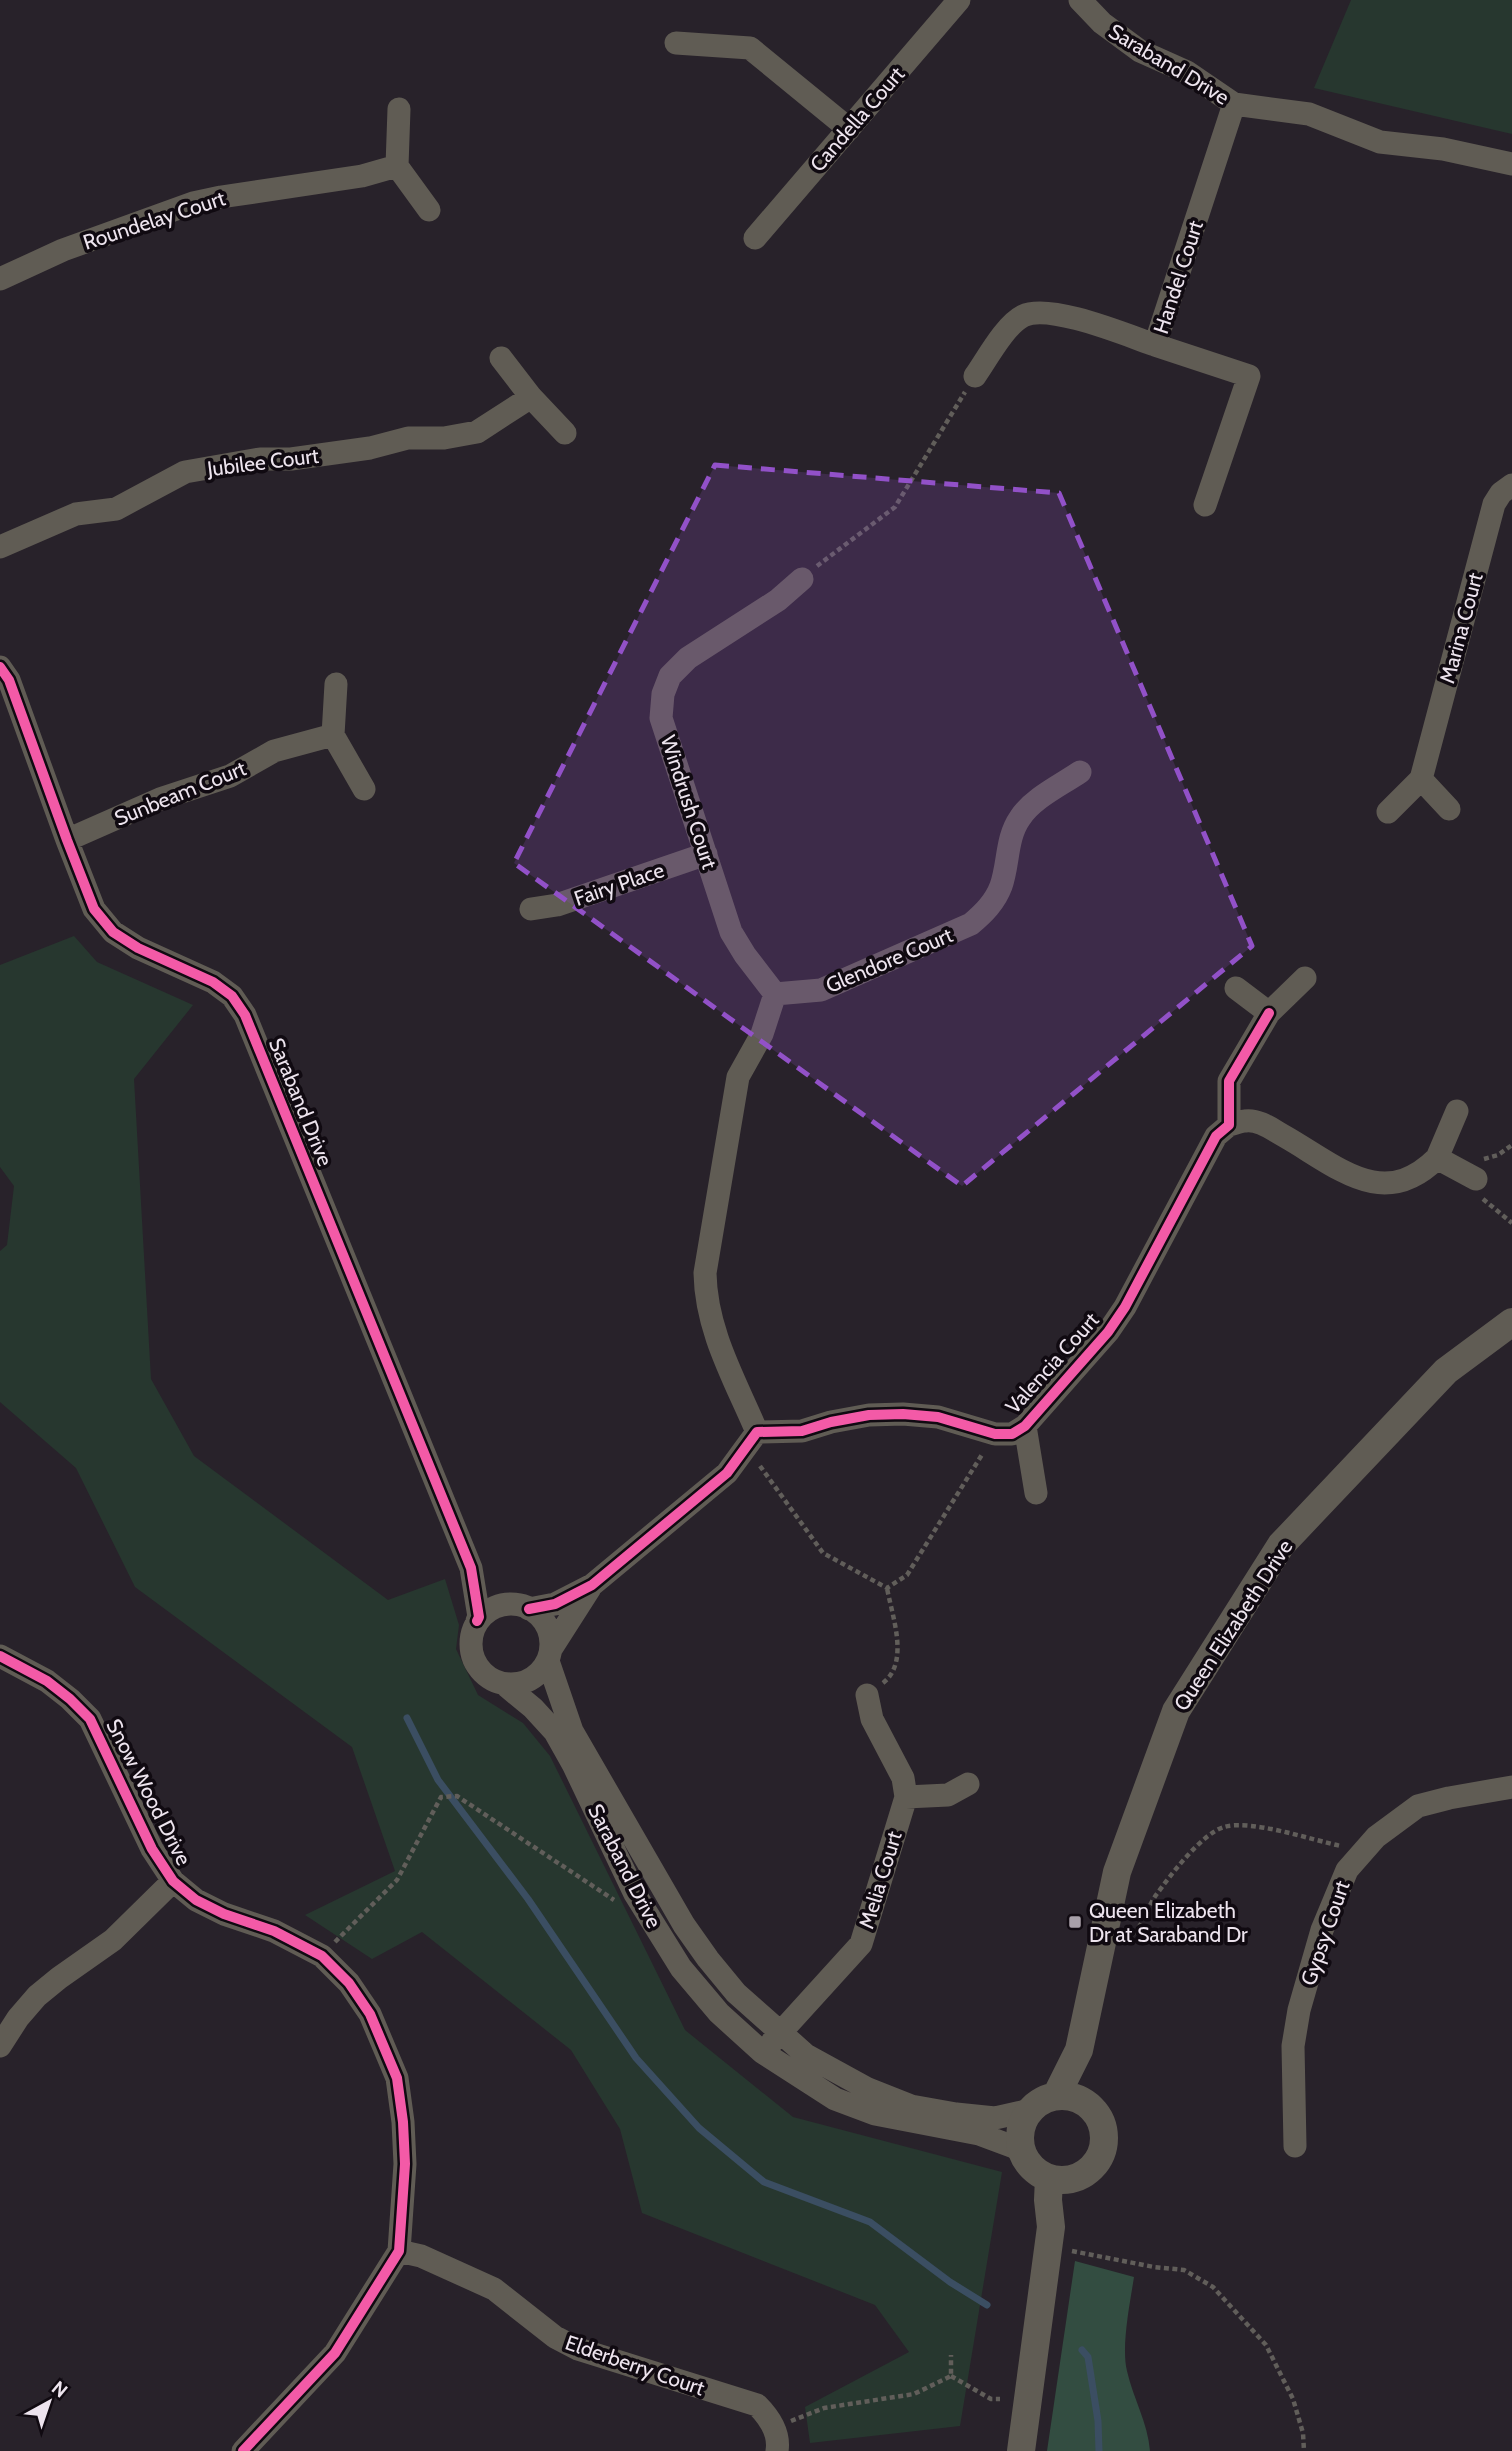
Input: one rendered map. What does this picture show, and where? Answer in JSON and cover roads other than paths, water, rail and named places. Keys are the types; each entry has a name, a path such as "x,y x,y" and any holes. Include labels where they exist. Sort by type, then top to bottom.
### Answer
{"street":[{"name":"Candella Court","path":"755,238 959,0"},
{"name":"Saraband Drive","path":"1080,0 1102,23 1140,51 1187,72 1234,104 1309,114 1380,142 1443,149 1512,164"},
{"path":"676,43 750,48 849,129"},
{"name":"Handel Court","path":"1205,505 1249,376 1155,345 1234,104"},
{"path":"399,109 397,166 429,210"},
{"name":"Roundelay Court","path":"0,279 63,250 193,203 362,176 397,166"},
{"path":"975,376 1007,330 1023,316 1043,312 1061,314 1155,345"},
{"path":"501,358 531,397 565,433"},
{"name":"Jubilee Court","path":"0,547 76,514 116,509 185,472 260,459 291,459 370,448 408,438 444,438 477,432 531,397"},
{"name":"Marina Court","path":"1421,779 1494,504 1512,485"},
{"name":"Windrush Court","path":"775,994 731,932 661,718 663,694 670,676 688,658 778,600 802,579"},
{"name":"Saraband Drive","path":"0,667 9,680 66,840 94,909 113,932 138,948 213,982 232,996 245,1015 471,1568 479,1617 477,1621"},
{"path":"336,684 333,735 364,789"},
{"name":"Sunbeam Court","path":"66,840 160,799 230,776 274,751 333,735"},
{"name":"Glendore Court","path":"775,994 821,990 971,924 990,907 1001,885 1011,835 1021,816 1037,801 1080,772"},
{"path":"1388,812 1421,779 1450,809"},
{"name":"Fairy Place","path":"531,909 557,905 706,854"},
{"path":"1305,978 1269,1013 1230,1081 1229,1125 1246,1120 1264,1125 1358,1179 1381,1185 1407,1180 1425,1170 1437,1158 1457,1111"},
{"path":"1236,988 1269,1013"},
{"path":"592,1585 540,1672 530,1680 503,1684 481,1671 473,1660 470,1646 472,1633 477,1621 486,1612 497,1606 555,1604 592,1585 727,1473 752,1439 711,1324 705,1299 705,1273 738,1077 762,1034 775,994"},
{"name":"Valencia Court","path":"752,1439 802,1431 869,1415 938,1417 995,1434 1012,1434 1026,1426 1108,1332 1125,1307 1216,1136 1229,1125"},
{"path":"1437,1158 1476,1179"},
{"name":"Queen Elizabeth Drive","path":"1056,2096 1079,2050 1117,1872 1176,1711 1281,1545 1446,1371 1512,1322"},
{"path":"1026,1426 1036,1493"},
{"name":"Saraband Drive","path":"471,1568 496,1594 519,1606"},
{"path":"519,1606 546,1625 549,1655"},
{"name":"Saraband Drive","path":"549,1655 572,1731 684,1924 736,1993 806,2055 867,2090 911,2106 995,2118 1031,2110"},
{"name":"Snow Wood Drive","path":"0,1656 47,1681 90,1719 152,1849 173,1881 197,1900 224,1914 274,1931 322,1956 349,1983 370,2014 397,2078 405,2164 399,2251 335,2353 243,2451"},
{"name":"Saraband Drive","path":"503,1684 533,1708 555,1732 635,1894 681,1968 719,2013 762,2052 835,2099 865,2110 979,2134 1022,2150"},
{"path":"867,1695 872,1719 903,1778 905,1797 948,1795 968,1784"},
{"name":"Gypsy Court","path":"1295,2146 1293,2046 1299,2010 1322,1930 1347,1870 1376,1837 1419,1806 1512,1787"},
{"name":"Melia Court","path":"762,2052 861,1944 905,1797"},
{"path":"1,2042 37,1996 113,1940 173,1881"},
{"name":"Queen Elizabeth Drive","path":"1079,2050 1086,2103"},
{"path":"1056,2096 1072,2097 1086,2103 1103,2127 1104,2142 1100,2157 1091,2169 1078,2177 1064,2180 1049,2178 1037,2171 1022,2150 1020,2136 1023,2122 1031,2110 1042,2101 1056,2096"},
{"path":"1051,2227 1065,2206 1078,2177"},
{"path":"1021,2451 1051,2227 1049,2178"},
{"name":"Elderberry Court","path":"399,2251 421,2256 494,2289 555,2337 579,2349 757,2405 767,2416 776,2440"}],"waterway":[{"path":"407,1718 438,1780 528,1899 636,2058 699,2128 764,2182 870,2222 950,2282 987,2305"},
{"path":"1082,2350 1088,2357 1098,2421 1099,2451"}],"place":[{"name":"Queen Elizabeth Dr at Saraband Dr","path":"1075,1922"}]}
